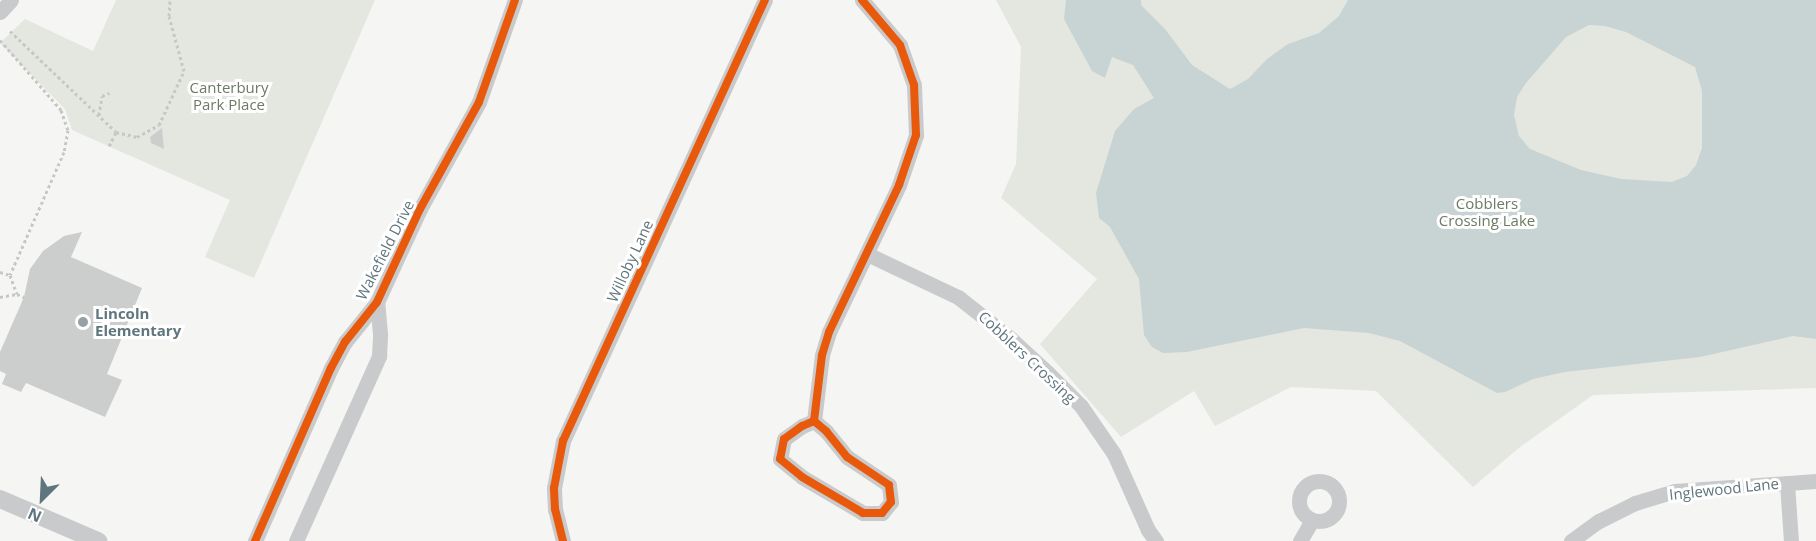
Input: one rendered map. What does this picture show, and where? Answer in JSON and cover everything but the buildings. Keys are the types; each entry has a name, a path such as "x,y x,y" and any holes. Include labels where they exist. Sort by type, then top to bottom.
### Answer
{"street":[{"path":"0,12 11,0"},
{"name":"Wakefield Drive","path":"255,541 331,368 350,334 377,302 420,209 479,102 515,0"},
{"name":"Willoby Lane","path":"563,541 555,509 554,488 563,441 765,0"},
{"path":"814,421 802,426 784,439 779,453 784,465 863,513 882,513 891,502 889,485 847,457 814,421 822,355 829,332 909,161 916,135 917,109 914,86 900,45 862,0"},
{"name":"Cobblers Crossing","path":"867,254 958,297 1011,339 1048,373 1081,406 1105,440 1156,541"},
{"name":"Wakefield Drive","path":"296,541 379,356 380,333 377,302"},
{"name":"Inglewood Lane","path":"1571,541 1599,521 1635,503 1675,491 1816,481"},
{"path":"1787,483 1791,541"},
{"path":"0,499 98,541"},
{"path":"1300,541 1312,520"}],"path":[{"path":"10,31 116,132 136,137 156,129 183,75 184,67 170,16 170,0"},
{"path":"0,40 61,110 68,130 64,152 10,275 17,294"},
{"path":"99,115 102,96 109,93"},
{"path":"109,146 116,132"},
{"path":"0,272 10,275"},
{"path":"0,297 17,294 24,297"}],"green space":[{"name":"Canterbury Park Place","path":"116,0 375,0 254,278 205,257 230,200 72,130 65,109 0,43 25,19 93,51"},
{"name":"Cobblers Crossing Lake","path":"996,0 1816,0 1816,388 1593,395 1520,447 1473,487 1376,391 1291,387 1215,426 1194,391 1121,437 1040,344 1097,279 1001,198 1016,164 1021,47"}],"shaded area":[{"name":"Cobblers Crossing Lake","path":"1066,0 1141,0 1141,5 1165,29 1192,65 1230,89 1248,79 1267,59 1288,44 1319,33 1339,16 1348,0 1816,0 1816,339 1793,336 1700,357 1565,372 1533,379 1505,392 1497,393 1400,341 1369,333 1304,328 1187,352 1163,353 1152,347 1144,335 1139,279 1110,227 1099,218 1096,193 1115,131 1134,109 1154,98 1133,65 1112,57 1105,78 1092,71 1064,19","holes":["1589,25 1605,26 1626,32 1695,67 1702,91 1702,148 1696,165 1687,176 1672,182 1621,179 1581,170 1530,149 1519,136 1514,115 1517,97 1526,83 1566,37"]}],"cycle path":[{"path":"255,541 331,368 345,342 377,302 420,209 479,102 515,0"},
{"path":"563,541 555,509 554,488 563,441 765,0"},
{"path":"814,421 802,426 784,439 780,459 802,477 863,513 882,513 891,502 889,485 847,457 826,431 814,421 822,355 829,332 899,185 916,135 914,85 900,45 862,0"}],"place":[{"name":"Lincoln Elementary","path":"83,322"}]}
